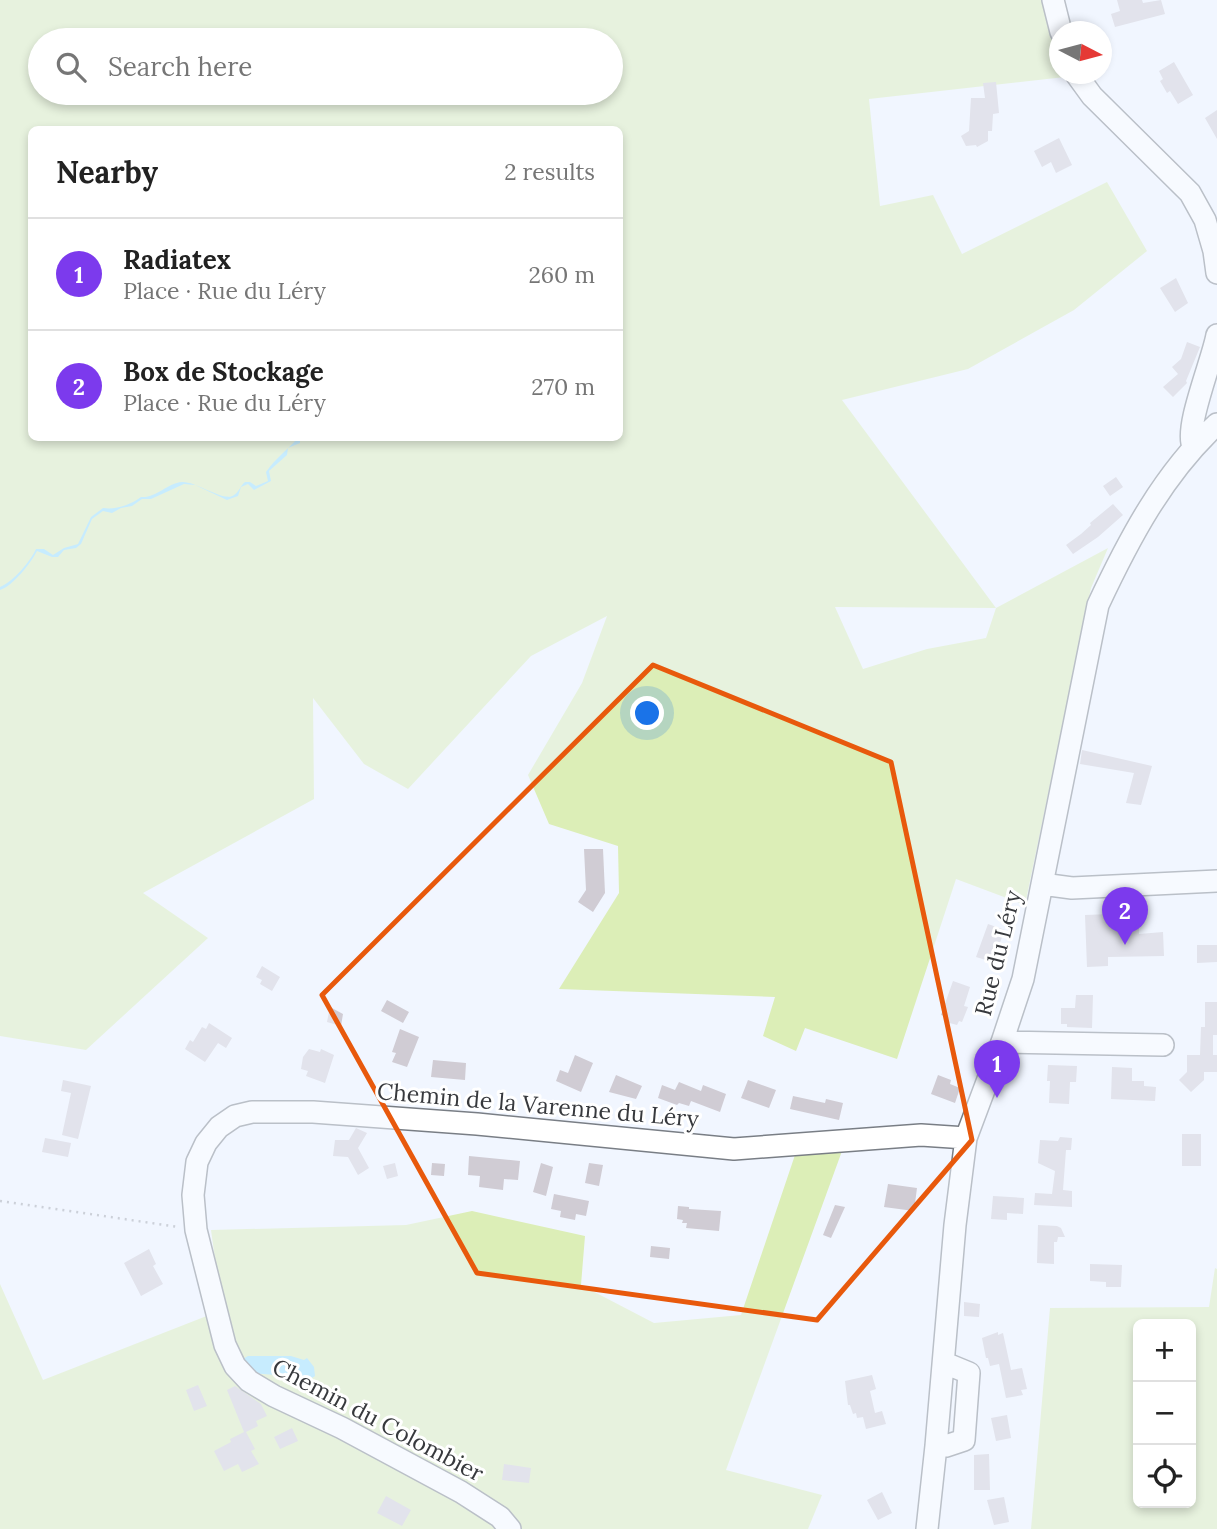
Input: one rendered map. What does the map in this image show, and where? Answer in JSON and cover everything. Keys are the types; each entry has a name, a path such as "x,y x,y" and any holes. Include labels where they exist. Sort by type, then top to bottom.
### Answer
{"street":[{"path":"1053,0 1058,21"},
{"path":"1083,84 1092,96 1190,193 1205,220 1217,273"},
{"path":"1193,446 1190,440 1194,415 1217,335"},
{"name":"Rue du Léry","path":"927,1529 956,1214 966,1138 1023,979 1098,605 1125,548 1171,473 1193,446 1217,424"},
{"path":"1042,884 1072,888 1217,881"},
{"path":"1002,1042 1163,1045"},
{"name":"Chemin de la Varenne du Léry","path":"196,1230 193,1195 197,1162 206,1143 219,1127 235,1116 252,1112 313,1112 477,1124 734,1149 921,1135 966,1138"},
{"name":"Chemin du Colombier","path":"196,1230 225,1345 235,1366 249,1381 461,1492 500,1517 510,1529"}],"path":[{"path":"0,1202 196,1230"}],"highlighted area":[{"path":"653,665 891,762 972,1140 817,1320 477,1273 322,995"}],"green space":[{"path":"0,0 1043,0 1049,22 1049,79 869,99 880,206 933,195 962,254 1107,182 1147,251 1074,310 968,369 842,400 996,608 1108,548 1091,588 1025,905 956,879 897,1059 805,1028 796,1051 763,1036 775,997 559,989 619,893 618,846 549,824 528,775 582,683 607,616 531,656 408,789 364,764 313,698 314,799 143,893 208,938 86,1050 0,1036","holes":["835,607 996,608 986,638 927,649 863,669"]},
{"path":"842,1151 726,1470 822,1495 808,1529 0,1529 0,1284 43,1380 222,1310 211,1230 406,1225 472,1211 585,1236 581,1285 654,1323 741,1315 795,1155"},
{"path":"1215,1268 1217,1269 1217,1529 1031,1529 1050,1308 1209,1307"}],"water":[{"path":"288,448 287,455 269,471 271,481 254,490 248,484 241,487 238,496 227,500 195,485 230,497 236,494 242,485 245,482 256,486 268,481 266,472"},
{"path":"182,482 195,485 184,484 112,513 103,511 92,519 81,544 76,548 64,550 58,557 37,551 21,574 0,590 0,587 21,571 36,549 44,549 53,555 64,548 78,544 91,517 103,508 123,506"},
{"path":"248,1356 291,1356 304,1360 307,1358 314,1367 315,1376 312,1378 250,1373 241,1360"}],"building":[{"path":"1117,0 1142,0 1143,3 1161,0 1165,14 1115,27 1111,14 1120,11"},
{"path":"1174,62 1193,95 1178,104 1160,81 1163,79 1159,71"},
{"path":"996,82 999,113 993,114 992,131 988,131 988,141 977,147 966,146 961,136 969,131 971,98 985,98 983,83"},
{"path":"1217,110 1217,139 1205,118"},
{"path":"1059,138 1072,165 1056,173 1051,162 1042,167 1034,151"},
{"path":"1176,278 1188,303 1175,312 1160,288"},
{"path":"1187,342 1200,347 1187,383 1173,397 1163,387 1178,374 1172,367 1181,359"},
{"path":"1116,477 1123,487 1110,496 1103,486"},
{"path":"1113,504 1123,515 1073,554 1066,545"},
{"path":"1082,750 1152,766 1141,805 1126,803 1134,773 1080,764"},
{"path":"584,849 603,849 605,893 593,912 578,902 586,890"},
{"path":"1139,913 1139,934 1163,932 1164,956 1108,957 1108,966 1087,967 1085,915"},
{"path":"988,924 1005,930 992,962 976,957"},
{"path":"1197,945 1217,945 1217,962 1197,963"},
{"path":"262,966 280,977 272,991 260,984 262,980 256,977"},
{"path":"953,981 970,987 964,1006 968,1007 962,1022 959,1021 957,1025 946,1022 948,1017 941,1015"},
{"path":"1076,995 1093,995 1092,1028 1067,1027 1067,1024 1061,1024 1061,1008 1075,1008"},
{"path":"387,1000 409,1012 403,1023 381,1011"},
{"path":"1205,1002 1217,1002 1217,1035 1213,1035 1213,1055 1217,1055 1217,1072 1204,1072 1204,1080 1191,1092 1179,1080 1187,1072 1187,1055 1200,1055 1201,1027 1205,1027"},
{"path":"330,1007 343,1014 341,1026 327,1022"},
{"path":"209,1023 232,1038 226,1048 218,1043 205,1062 185,1049 202,1027 206,1029"},
{"path":"400,1029 419,1037 407,1067 392,1062 396,1053 392,1052"},
{"path":"309,1049 320,1052 321,1049 334,1055 325,1083 306,1076 308,1071 301,1069 303,1057"},
{"path":"575,1055 593,1063 581,1092 556,1081 560,1070 568,1073"},
{"path":"433,1060 466,1063 465,1080 431,1077"},
{"path":"1048,1065 1077,1066 1076,1082 1070,1082 1069,1104 1049,1103"},
{"path":"1112,1067 1132,1068 1132,1081 1144,1081 1144,1086 1156,1087 1155,1101 1111,1099"},
{"path":"616,1075 642,1086 636,1099 609,1092"},
{"path":"938,1075 951,1080 950,1084 960,1088 955,1103 931,1094"},
{"path":"63,1080 91,1086 78,1139 62,1135 71,1093 61,1091"},
{"path":"748,1080 776,1090 769,1108 741,1098"},
{"path":"679,1082 701,1091 703,1085 726,1094 720,1112 691,1101 689,1106 679,1103 677,1105 658,1098 662,1085 675,1090"},
{"path":"793,1096 825,1103 826,1099 843,1103 839,1120 790,1109"},
{"path":"356,1128 367,1133 358,1148 369,1168 358,1175 348,1157 333,1156 335,1140 349,1140"},
{"path":"1182,1134 1201,1134 1201,1166 1182,1166"},
{"path":"1060,1137 1072,1138 1071,1150 1066,1150 1063,1190 1072,1191 1072,1207 1034,1205 1035,1193 1052,1194 1055,1171 1038,1163 1040,1140 1058,1141"},
{"path":"45,1138 71,1143 68,1157 42,1152"},
{"path":"469,1156 520,1161 518,1180 504,1179 503,1190 479,1187 480,1176 468,1175"},
{"path":"395,1163 398,1176 387,1179 383,1166"},
{"path":"432,1163 445,1164 444,1176 431,1175"},
{"path":"541,1163 553,1167 546,1196 533,1192"},
{"path":"589,1163 603,1165 599,1186 585,1183"},
{"path":"888,1184 917,1188 914,1211 884,1207"},
{"path":"554,1194 589,1201 586,1216 576,1214 575,1220 560,1217 561,1211 551,1209"},
{"path":"993,1196 1024,1198 1023,1214 1007,1213 1007,1220 991,1219"},
{"path":"835,1205 845,1207 831,1238 823,1235"},
{"path":"678,1206 721,1211 719,1231 686,1228 687,1223 677,1219"},
{"path":"1038,1225 1057,1226 1065,1237 1058,1237 1057,1242 1054,1242 1054,1264 1037,1263"},
{"path":"651,1246 670,1248 669,1259 650,1257"},
{"path":"149,1249 156,1264 153,1266 163,1284 141,1296 124,1263"},
{"path":"1090,1264 1122,1265 1121,1287 1106,1287 1106,1282 1090,1281"},
{"path":"964,1302 980,1304 979,1317 964,1316"},
{"path":"998,1332 998,1335 1003,1333 1011,1370 1022,1368 1027,1389 1021,1390 1023,1395 1006,1398 999,1364 990,1366 986,1358 982,1338"},
{"path":"872,1375 876,1389 870,1391 875,1413 882,1411 886,1424 866,1429 863,1417 857,1418 848,1405 845,1381"},
{"path":"198,1385 207,1406 194,1411 186,1390"},
{"path":"235,1386 261,1404 267,1416 256,1421 258,1426 246,1432 255,1449 251,1451 259,1464 242,1472 238,1464 224,1471 214,1451 244,1432 227,1390"},
{"path":"1007,1415 1011,1438 996,1441 991,1418"},
{"path":"292,1428 298,1441 280,1449 274,1437"},
{"path":"989,1454 990,1490 974,1490 974,1455"},
{"path":"504,1464 531,1468 529,1483 502,1480"},
{"path":"882,1492 892,1513 878,1520 867,1500"},
{"path":"386,1496 411,1510 402,1526 377,1513"},
{"path":"1004,1497 1009,1522 994,1525 987,1500"}],"place":[{"name":"Box de Stockage","path":"1125,945"},
{"name":"Radiatex","path":"997,1098"}]}
